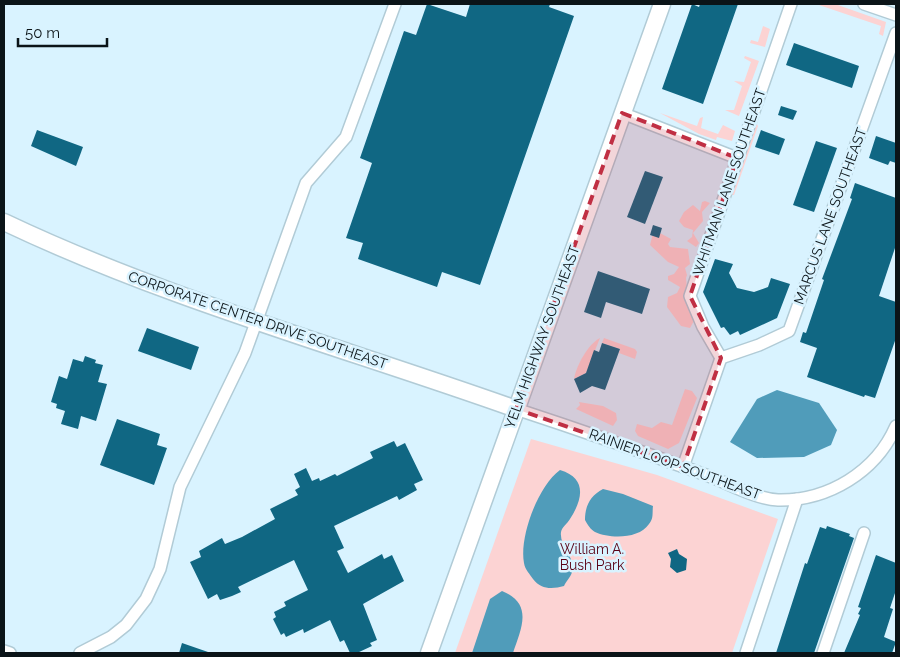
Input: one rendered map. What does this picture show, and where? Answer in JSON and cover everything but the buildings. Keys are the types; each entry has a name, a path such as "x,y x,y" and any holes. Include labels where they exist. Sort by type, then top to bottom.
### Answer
{"main road":[{"name":"YELM HIGHWAY SOUTHEAST","path":"654,22 656,4"},
{"name":"YELM HIGHWAY SOUTHEAST","path":"429,653 662,4"},
{"name":"CORPORATE CENTER DRIVE SOUTHEAST","path":"4,222 63,250 256,320 516,409"}],"street":[{"path":"80,653 111,638 126,625 146,599 160,569 180,487 236,375 306,183 346,137 395,4"},
{"name":"WHITMAN LANE SOUTHEAST","path":"721,358 703,327 690,296 791,4"},
{"path":"864,4 896,15"},
{"name":"MARCUS LANE SOUTHEAST","path":"721,358 758,345 789,331 896,33"},
{"path":"622,113 737,158"},
{"path":"683,467 721,358"},
{"name":"RAINIER LOOP SOUTHEAST","path":"516,409 776,500 797,499 826,494 846,483 868,466 883,449 896,426"},
{"path":"746,653 797,499"},
{"path":"823,653 864,533"},
{"path":"4,651 10,653"}],"highlighted area":[{"path":"622,113 737,158 690,296 721,358 683,467 516,409"}],"green space":[{"path":"816,4 835,4 886,22 883,36 879,34 881,26"},
{"path":"763,26 770,29 765,47 750,43 751,40 758,42"},
{"path":"745,56 759,61 739,116 725,110 734,110 742,86 734,81 744,82 751,62 744,58"},
{"path":"660,113 697,126 700,118 703,117 701,128 718,134 723,125 735,131 732,141 717,137 716,140 699,134"},
{"path":"757,124 758,126 734,195 732,195 730,193 754,125"},
{"path":"702,202 710,203 702,212 703,221 693,233 699,243 696,247 687,241 692,237 693,230 684,227 679,221 684,212 693,205 700,211"},
{"path":"658,232 671,239 668,244 670,247 688,249 690,264 685,268 689,309 696,317 690,328 681,326 667,307 668,297 677,293 680,287 668,280 668,276 674,274 679,267 668,262 650,245 653,233"},
{"path":"600,338 586,373 574,379 583,356 591,345"},
{"path":"604,338 635,349 637,352 635,359 619,353 620,349 602,343"},
{"path":"685,389 692,391 697,398 679,443 668,449 638,436 635,431 637,424 652,428 661,422 672,425"},
{"path":"579,402 603,406 616,413 617,420 613,426 576,409 580,405"},
{"name":"William A. Bush Park","path":"531,439 657,475 778,519 732,653 455,653"}],"water":[{"path":"777,390 819,403 837,430 831,445 804,457 757,458 730,442 757,399"},
{"path":"560,470 575,478 580,490 578,504 561,532 563,543 573,567 564,586 547,588 536,583 525,568 524,540 532,513 544,488"},
{"path":"603,489 623,494 653,506 651,522 638,533 631,535 608,536 594,531 585,520 586,510 592,498"},
{"path":"502,591 512,596 522,610 521,626 513,653 472,653 490,599"}]}
